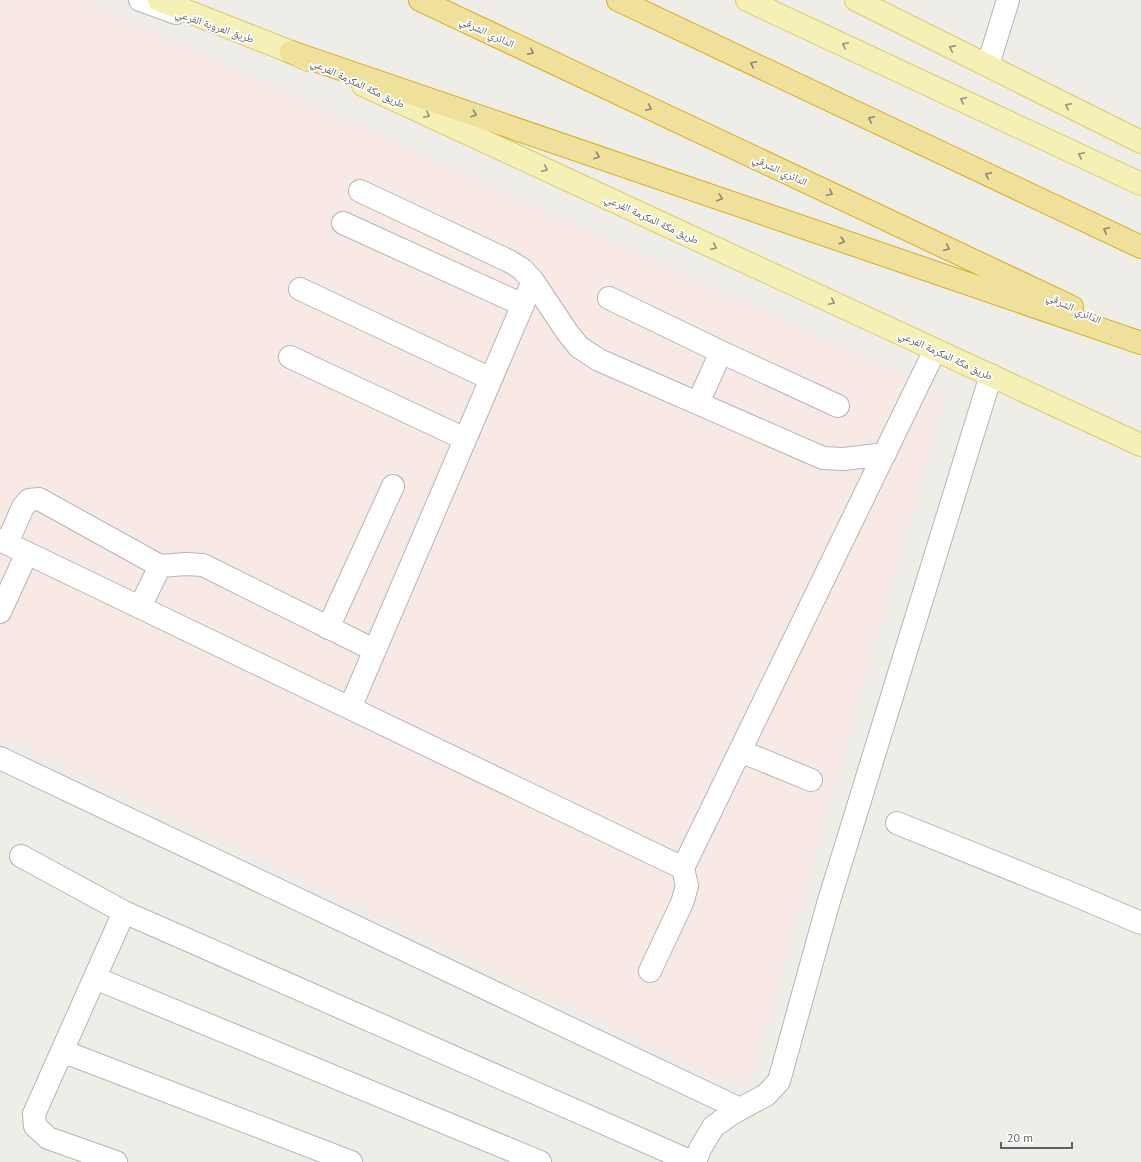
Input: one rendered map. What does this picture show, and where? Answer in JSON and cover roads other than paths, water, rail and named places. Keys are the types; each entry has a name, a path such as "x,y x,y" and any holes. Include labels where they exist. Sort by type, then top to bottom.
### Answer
{"highway":[{"name":"الدائري الشرقي","path":"420,0 1141,339"},
{"path":"618,0 1141,247"},
{"path":"291,52 1141,344"}],"main road":[{"name":"طريق مكة المكرمة الفرعي","path":"159,0 291,52 1141,445"},
{"path":"186,0 291,52"},
{"path":"747,0 1141,184"},
{"path":"856,0 1141,142"},
{"path":"1103,165 1141,179"}],"street":[{"name":"طريق العروبة الفرعي","path":"140,0 291,52"},
{"path":"988,65 1008,0"},
{"path":"360,191 522,269 533,281 567,332 579,347 599,360 823,458 844,459 885,454"},
{"path":"343,223 523,305"},
{"path":"350,708 533,281"},
{"path":"300,289 491,379"},
{"path":"609,298 838,406"},
{"path":"650,971 682,903 687,886 683,868 935,350"},
{"path":"698,403 721,352"},
{"path":"290,357 465,439"},
{"path":"695,1162 700,1149 713,1127 740,1109 766,1095 779,1081 828,904 991,375"},
{"path":"328,628 393,486"},
{"path":"374,650 203,565 186,564 160,566 39,499 29,500 23,507 4,542 683,868"},
{"path":"0,612 27,552"},
{"path":"140,607 160,566"},
{"path":"740,751 811,780"},
{"path":"0,758 740,1109"},
{"path":"897,823 1141,923"},
{"path":"21,856 124,912 692,1162"},
{"path":"116,1162 48,1138 35,1126 34,1114 124,912"},
{"path":"95,978 540,1162"},
{"path":"62,1051 351,1162"}]}
